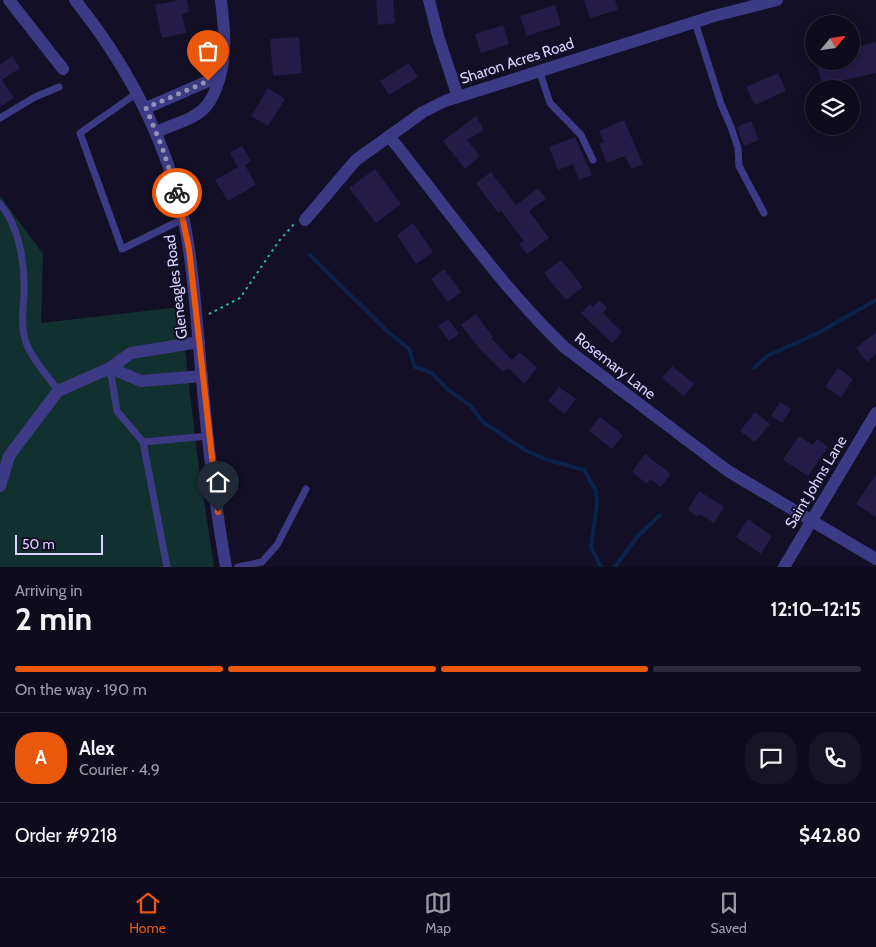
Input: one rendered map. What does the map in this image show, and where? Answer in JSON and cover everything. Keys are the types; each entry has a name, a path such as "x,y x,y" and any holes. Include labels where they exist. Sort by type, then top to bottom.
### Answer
{"street":[{"path":"9,0 64,69"},
{"name":"Gleneagles Road","path":"75,0 111,47 146,108 176,190 189,249 208,436 226,567"},
{"path":"156,132 185,120 208,107 216,92 224,62 225,34 220,0"},
{"path":"429,0 438,36 458,97"},
{"name":"Sharon Acres Road","path":"305,220 356,160 424,112 458,97 539,70 694,22 777,0"},
{"path":"146,108 220,76"},
{"name":"Rosemary Lane","path":"389,136 509,286 542,325 564,347 707,456 876,559"},
{"path":"0,486 9,456 58,391 110,368 131,352 199,342"},
{"path":"110,368 141,381 202,376"},
{"name":"Saint Johns Lane","path":"784,567 876,413"}],"lane":[{"path":"694,22 721,104 738,148 739,166 764,213"},
{"path":"539,70 550,103 581,135 593,160"},
{"path":"0,118 35,97 59,87"},
{"path":"137,93 80,133 122,249 183,219"},
{"path":"0,204 9,215 18,242 24,286 22,315 24,336 32,353 58,391"},
{"path":"110,368 117,411 143,442 167,567"},
{"path":"143,442 208,436"},
{"path":"238,567 262,562 277,545 306,490"}],"path":[{"path":"209,314 240,298 279,241 298,220 305,220"}],"green space":[{"path":"0,196 43,254 41,323 180,307 197,454 214,567 0,567"}],"building":[{"path":"187,0 189,12 182,14 186,33 162,38 155,5"},
{"path":"376,0 393,0 395,23 378,25"},
{"path":"584,0 615,0 618,10 590,18"},
{"path":"555,5 561,25 527,36 520,16"},
{"path":"503,25 509,44 481,53 475,34"},
{"path":"299,37 302,73 273,76 270,39"},
{"path":"876,42 876,73 844,80 821,80 818,70 860,70 860,46"},
{"path":"12,56 20,68 2,80 14,98 0,107 0,65"},
{"path":"409,63 418,77 389,95 380,81"},
{"path":"778,73 786,91 755,105 746,87"},
{"path":"268,88 285,99 268,126 251,116"},
{"path":"476,116 484,130 467,140 480,156 465,169 443,141"},
{"path":"624,120 643,164 631,169 625,156 607,163 599,144 604,142 599,131"},
{"path":"751,121 759,140 744,146 737,127"},
{"path":"575,137 592,175 579,180 573,164 558,170 549,147"},
{"path":"242,146 251,161 245,165 256,185 228,201 215,180 238,167 230,153"},
{"path":"375,169 401,204 376,223 349,188"},
{"path":"491,172 516,205 538,188 546,199 529,211 549,238 527,254 519,244 524,241 501,211 498,213 476,183"},
{"path":"413,223 433,252 416,264 397,235"},
{"path":"561,260 583,287 566,300 544,273"},
{"path":"444,269 461,292 448,302 431,279"},
{"path":"599,300 607,308 603,313 622,332 612,343 581,313 590,304 593,307"},
{"path":"476,314 493,337 491,338 512,360 520,352 537,368 524,384 509,368 503,372 479,348 461,325"},
{"path":"448,319 459,334 449,341 438,326"},
{"path":"876,332 876,354 867,362 856,348"},
{"path":"672,366 694,384 684,396 662,378"},
{"path":"838,368 853,379 841,397 825,387"},
{"path":"559,387 576,399 565,414 548,401"},
{"path":"780,402 791,409 782,423 771,416"},
{"path":"755,412 770,424 755,442 740,431"},
{"path":"600,417 623,435 612,449 589,431"},
{"path":"799,436 813,445 817,439 828,447 808,476 783,460"},
{"path":"645,454 671,474 661,487 650,479 647,484 632,472"},
{"path":"876,474 876,517 856,504"},
{"path":"699,491 724,507 714,523 700,514 698,517 688,510"},
{"path":"748,519 772,536 761,554 736,537"}],"waterway":[{"path":"310,255 387,331 409,349 415,367 432,373 448,390 470,405 483,422 525,450 545,459 584,470 596,491 597,504 591,547 601,567"},
{"path":"754,368 767,356 818,333 876,300"},
{"path":"615,567 637,537 660,515"}],"way so far":[{"path":"177,193 162,147 146,108 208,81"}],"route":[{"path":"177,193 189,249 208,436 218,512"}]}
